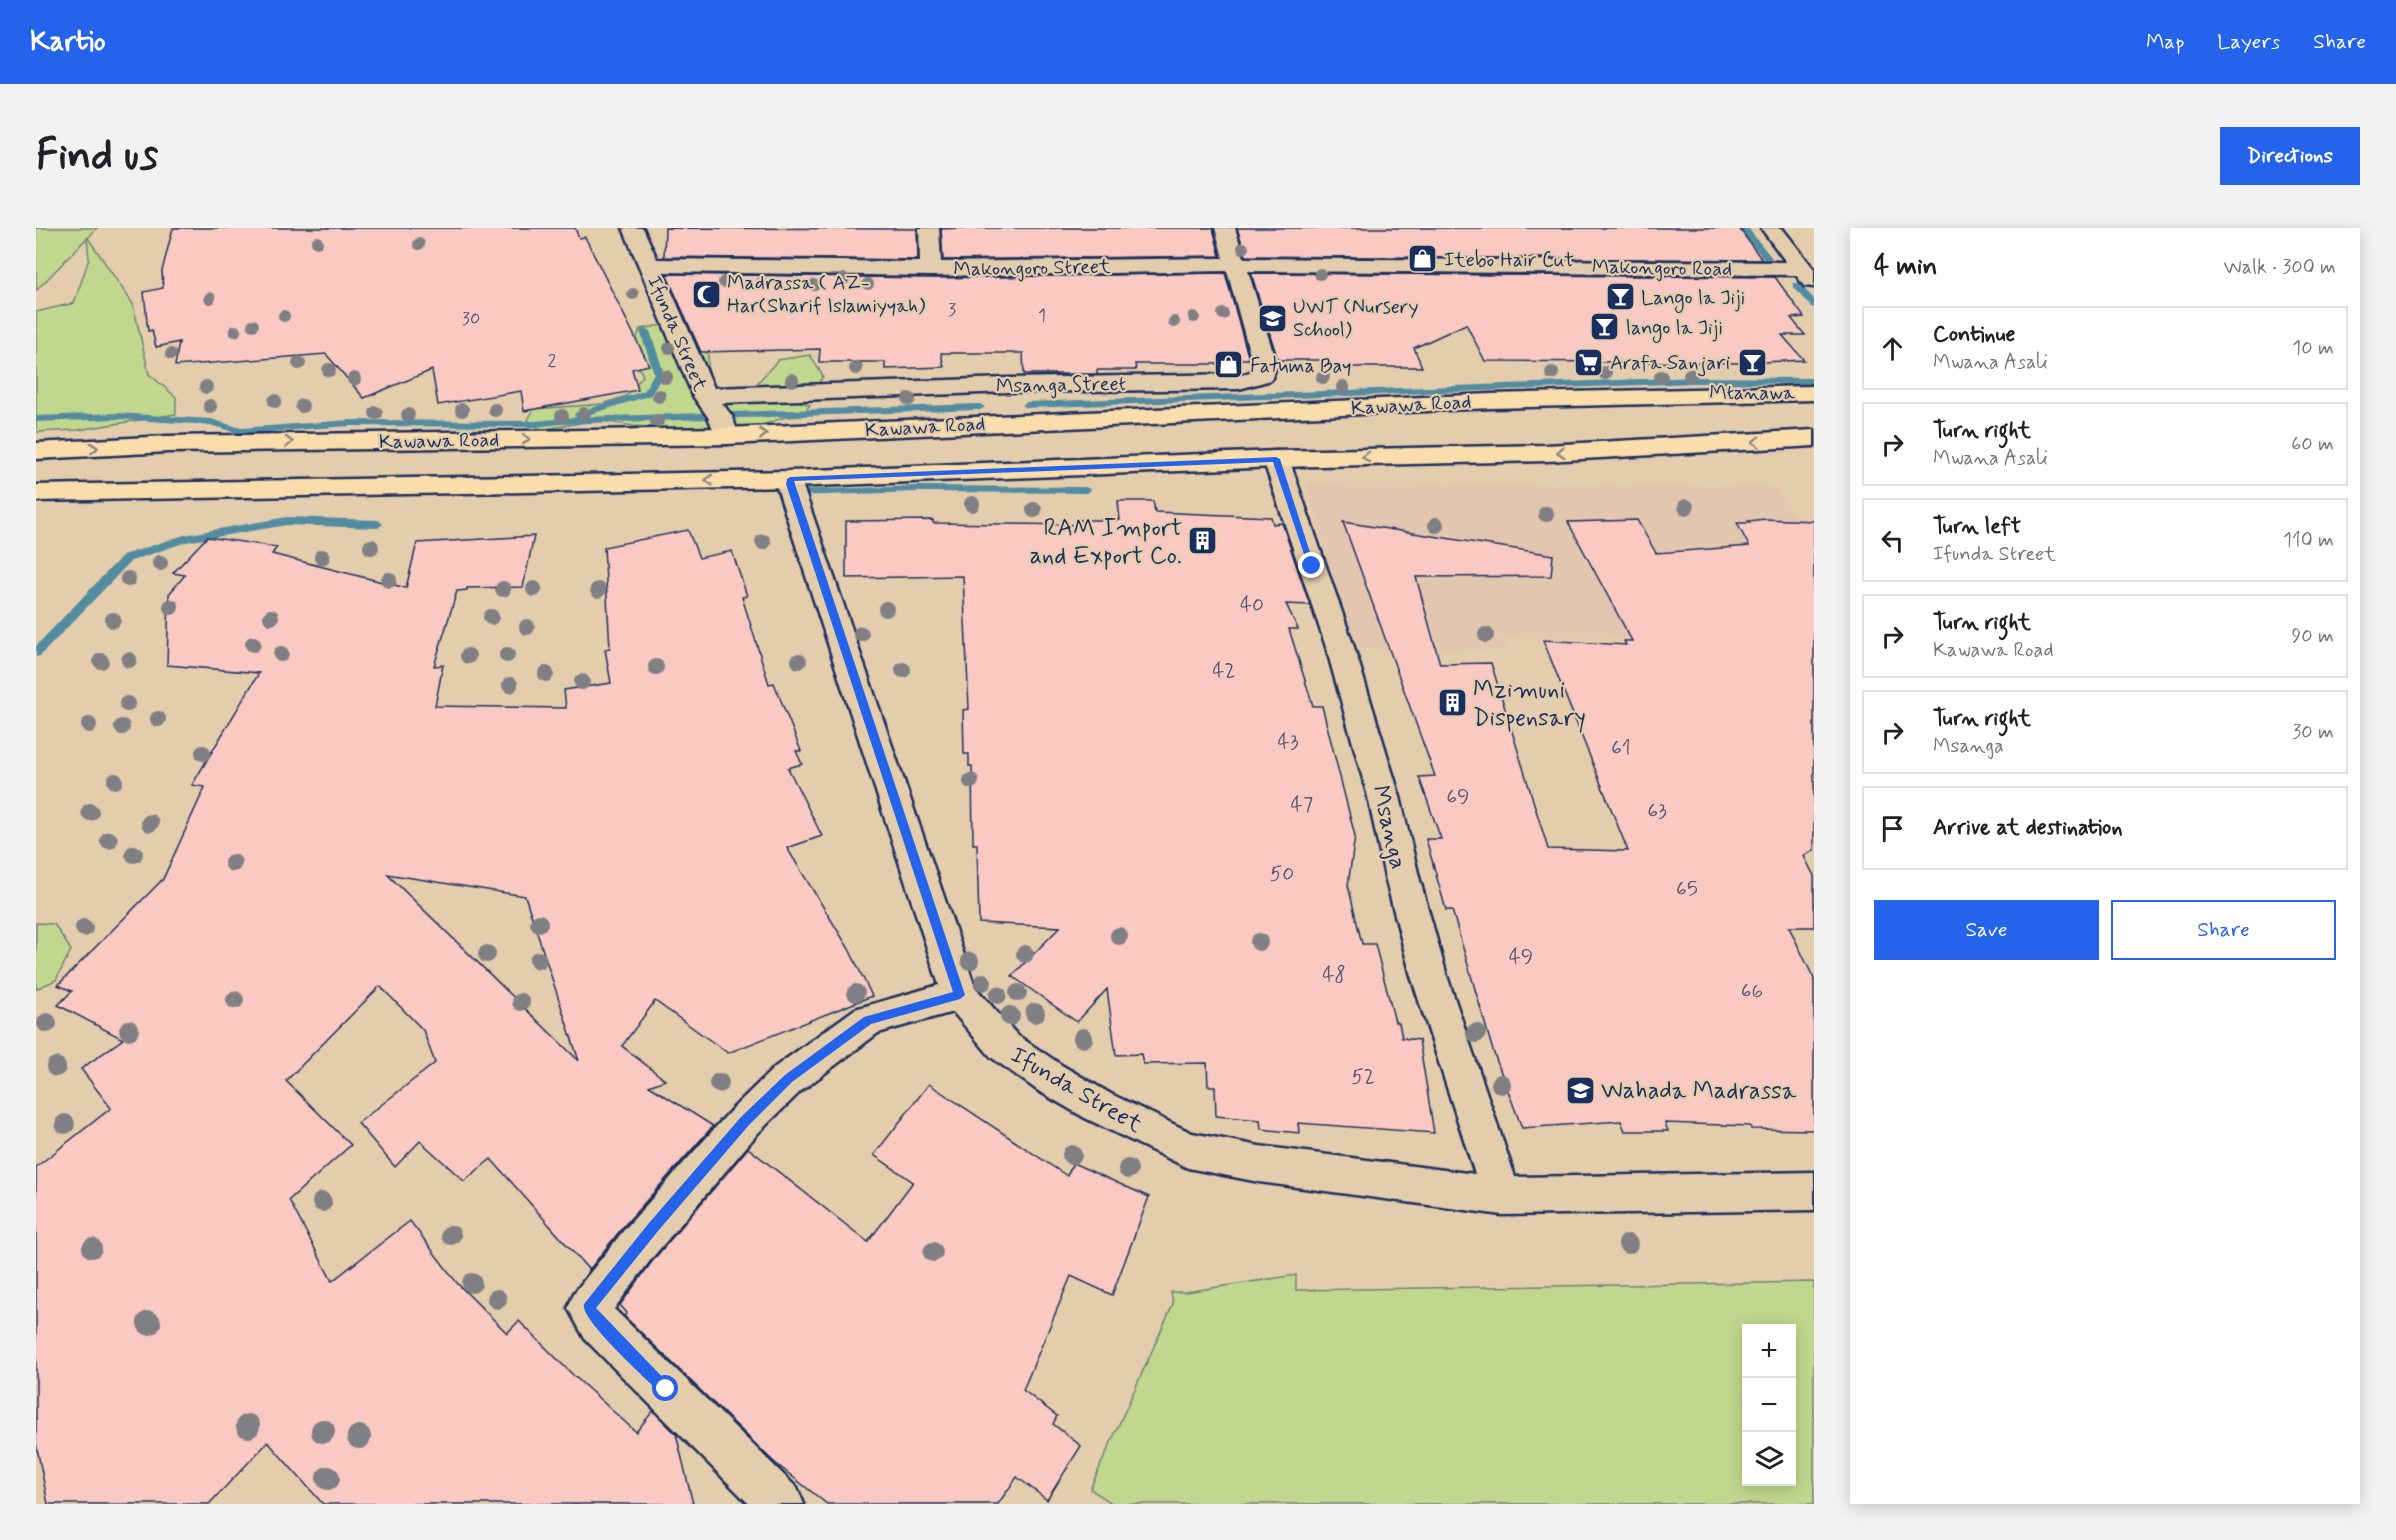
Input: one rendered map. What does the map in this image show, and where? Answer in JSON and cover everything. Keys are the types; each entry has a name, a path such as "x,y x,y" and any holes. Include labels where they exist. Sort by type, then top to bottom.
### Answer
{"main road":[{"name":"Kawawa Road","path":"36,451 180,444 727,435 1491,401 1814,393"},
{"name":"Kawawa Road","path":"36,493 790,479 1276,459 1546,453 1814,438"}],"street":[{"name":"Ifunda Street","path":"633,228 705,396 720,416 727,435"},
{"path":"929,228 931,269"},
{"name":"Msanga Street","path":"705,396 1008,385 1248,381 1263,375 1265,365 1225,228"},
{"path":"1771,228 1807,276"},
{"name":"Makongoro Street","path":"649,265 931,269 1235,264"},
{"name":"Makongoro Road","path":"1235,264 1807,276"},
{"name":"Msanga","path":"1276,459 1340,647 1384,797 1402,877 1430,976 1502,1196"},
{"name":"Ifunda Street","path":"790,479 789,484 960,995 1004,1046 1050,1078 1098,1106 1188,1150 1259,1164 1502,1196 1814,1191"},
{"path":"781,1504 600,1324 589,1308 638,1244 676,1200 745,1121 788,1079 868,1020 960,995"}],"shaded area":[{"path":"1307,483 1775,486 1814,550 1707,638 1502,637 1507,650 1352,649"}],"green space":[{"path":"36,228 97,228 88,238 133,304 149,374 176,397 176,414 78,430 36,432 36,312 74,303 89,259 87,238 36,291"},
{"path":"685,321 708,355 708,370 700,385 751,390 778,360 810,355 823,376 810,398 789,398 810,405 802,416 785,417 739,433 633,426 597,420 541,430 528,420 534,409 603,404 626,396 643,376 632,352 640,329"},
{"path":"36,923 54,924 71,950 56,980 36,989"},
{"path":"1296,1275 1296,1290 1814,1282 1814,1504 1113,1504 1090,1489 1173,1304 1171,1292 1186,1292"}],"building":[{"path":"173,228 575,228 579,238 585,237 649,365 632,369 638,390 524,411 521,391 438,405 432,370 364,398 326,354 175,366 179,342 156,347 152,330 148,331 144,292 163,288 162,271"},
{"path":"665,228 917,229 918,260 664,257"},
{"path":"1213,228 1220,256 943,260 941,229"},
{"path":"1237,228 1739,228 1762,260 1246,256"},
{"path":"1225,273 1249,359 1233,359 1235,364 1135,364 1136,370 1097,370 1097,374 1024,374 1023,353 941,353 944,367 885,369 885,362 819,362 820,349 701,352 666,274 931,278"},
{"path":"1251,273 1775,277 1804,317 1791,318 1805,335 1782,335 1804,360 1744,363 1485,361 1466,324 1414,348 1422,367 1326,367 1324,360 1278,360"},
{"path":"1118,501 1153,501 1155,512 1271,517 1273,524 1282,523 1310,605 1286,604 1298,629 1289,629 1313,706 1322,706 1355,836 1348,885 1362,944 1375,944 1395,1022 1399,1023 1402,1038 1419,1040 1434,1133 1298,1123 1299,1133 1261,1129 1260,1120 1216,1116 1215,1086 1208,1086 1207,1063 1143,1064 1141,1054 1116,1055 1107,989 1077,1022 1012,976 1060,927 979,923 977,844 973,844 972,766 969,766 969,754 964,754 963,710 969,709 963,576 846,578 846,521 933,520 933,523 1081,525 1080,520 1120,520"},
{"path":"1765,519 1814,521 1814,850 1804,856 1814,876 1814,927 1789,927 1814,979 1814,1130 1751,1129 1750,1126 1665,1123 1668,1131 1625,1131 1621,1121 1522,1128 1493,1051 1452,910 1446,910 1426,839 1441,839 1419,777 1435,776 1343,522 1553,555 1551,576 1416,577 1440,664 1491,663 1548,849 1628,851 1543,640 1626,645 1624,641 1632,641 1568,522 1637,520 1656,553 1749,546 1737,523 1750,523 1748,521"},
{"path":"688,530 699,558 732,551 747,596 742,597 769,684 774,683 801,751 796,751 802,764 788,768 822,836 787,848 849,949 872,996 728,1053 655,1001 622,1046 665,1080 649,1086 713,1126 622,1228 589,1270 491,1159 464,1181 420,1141 395,1167 358,1123 435,1063 423,1030 380,986 286,1081 351,1145 289,1200 332,1281 410,1221 457,1283 507,1333 519,1321 572,1374 636,1432 653,1411 676,1434 693,1504 323,1504 268,1442 209,1504 48,1504 36,1443 36,1167 111,1108 81,1069 123,1039 58,1005 72,991 58,985 163,879 205,787 192,785 259,673 167,665 169,594 185,575 173,573 207,537 277,547 272,554 406,588 417,543 534,536 523,587 467,588 467,590 457,591 434,666 443,665 435,706 566,708 564,690 611,683 605,649 610,648 604,547","holes":["387,874 525,896 579,1061"]},
{"path":"929,1084 1067,1176 1073,1163 1149,1197 1112,1295 1071,1276 1023,1390 1057,1416 1053,1424 1081,1446 1047,1500 1017,1477 998,1504 827,1504 774,1462 624,1316 627,1313 620,1305 654,1259 748,1148 868,1242 913,1182 874,1155"}],"waterway":[{"path":"1743,228 1769,260"},
{"path":"1796,285 1814,305"},
{"path":"579,415 648,393 659,373 645,331"},
{"path":"1027,405 1696,380 1814,381"},
{"path":"36,419 118,416 211,422 240,431 350,423 535,424 561,421 980,407"},
{"path":"792,493 918,489 1086,490"},
{"path":"36,653 127,558 184,539 287,521 378,524"}],"place":[{"name":"Itebo Hair Cut","path":"1423,259"},
{"name":"Madrassa ( AZ- Har(Sharif Islamiyyah)","path":"706,294"},
{"name":"Lango la Jiji","path":"1620,297"},
{"name":"UWT (Nursery School)","path":"1272,318"},
{"name":"lango la Jiji","path":"1605,327"},
{"name":"Arafa Sanjari","path":"1589,362"},
{"name":"Mtanawa","path":"1752,362"},
{"name":"Fatuma Bay","path":"1229,365"},
{"name":"RAM Import and Export Co.","path":"1203,541"},
{"name":"Mzimuni Dispensary","path":"1452,703"},
{"name":"Wahada Madrassa","path":"1580,1090"}],"route":[{"path":"666,1389 600,1324 589,1308 638,1244 745,1121 788,1079 868,1020 960,995 789,484 790,479 1276,459 1312,566"}]}
